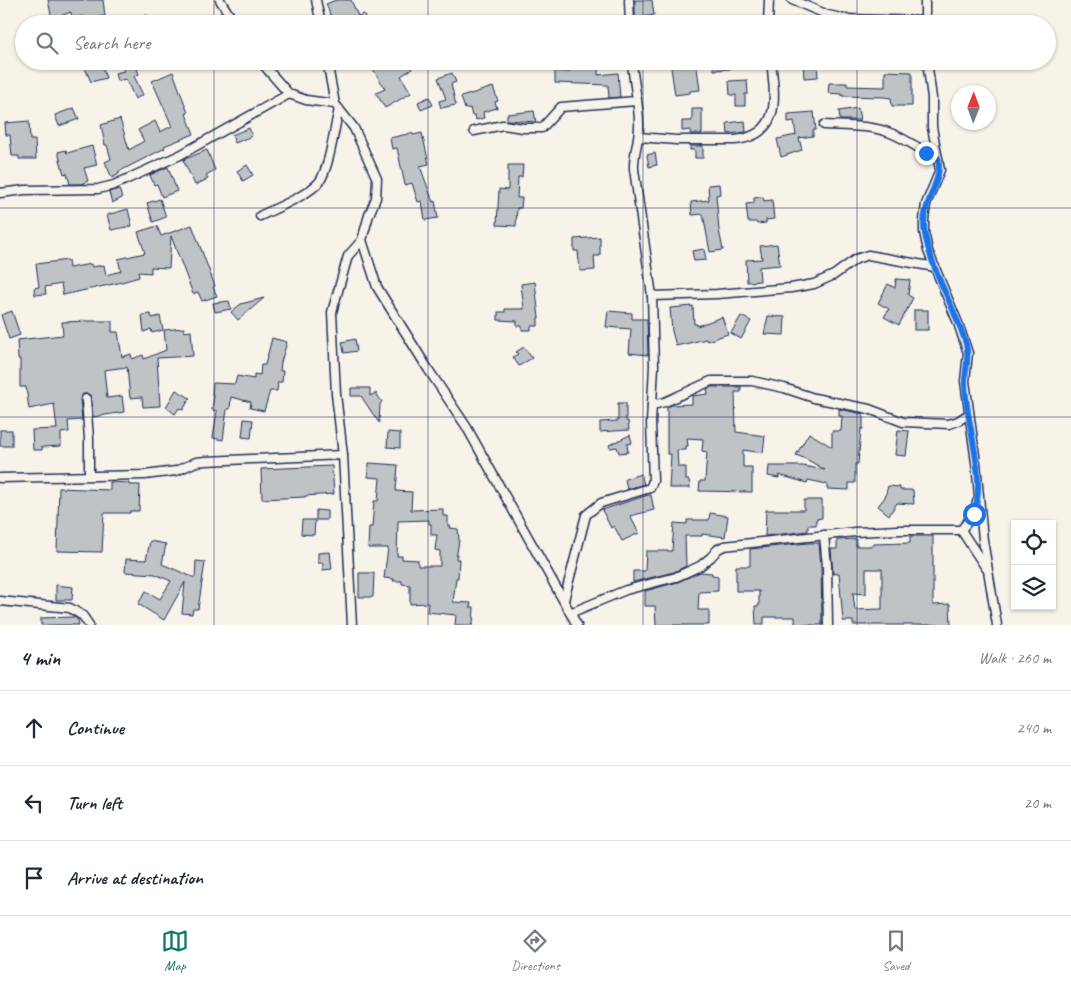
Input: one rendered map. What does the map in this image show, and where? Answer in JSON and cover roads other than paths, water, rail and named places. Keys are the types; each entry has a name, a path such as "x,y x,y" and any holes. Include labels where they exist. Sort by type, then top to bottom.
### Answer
{"street":[{"path":"220,0 229,15"},
{"path":"316,0 318,15"},
{"path":"629,0 630,15"},
{"path":"768,15 769,0"},
{"path":"792,0 828,15"},
{"path":"925,0 925,15"},
{"path":"268,70 289,94 337,107 354,128 377,179 376,198 362,240 348,256 332,312 336,394 343,455 352,625"},
{"path":"260,216 307,192 319,181 327,165 337,107 329,70"},
{"path":"564,600 586,515 601,503 645,490 650,488 652,484 654,366 652,296 634,169 635,150 640,124 633,70"},
{"path":"639,137 676,140 735,140 757,135 764,129 774,112 772,70"},
{"path":"928,70 932,98 932,127 940,164 939,175 926,204 924,232 928,251 967,347 968,359 965,381 968,414 976,463 978,500 988,574 997,625"},
{"path":"0,193 25,190 98,188 114,185 180,155 289,94"},
{"path":"474,131 503,125 542,128 562,107 636,101"},
{"path":"824,125 869,127 882,130 896,135 938,158"},
{"path":"362,240 377,287 428,370 466,426 577,625"},
{"path":"652,296 717,294 791,288 814,284 834,275 856,259 868,255 935,267"},
{"path":"652,405 666,402 711,381 752,381 784,388 814,398 869,409 903,422 950,424 968,414"},
{"path":"86,399 89,475"},
{"path":"0,478 145,475 184,469 196,462 343,455"},
{"path":"961,530 974,514 978,500"},
{"path":"570,612 626,590 676,577 700,566 712,557 718,549 724,546 824,535 898,530 961,530"},
{"path":"961,530 988,574"},
{"path":"824,535 827,566 828,625"},
{"path":"0,601 70,608 83,616 89,625"}]}
